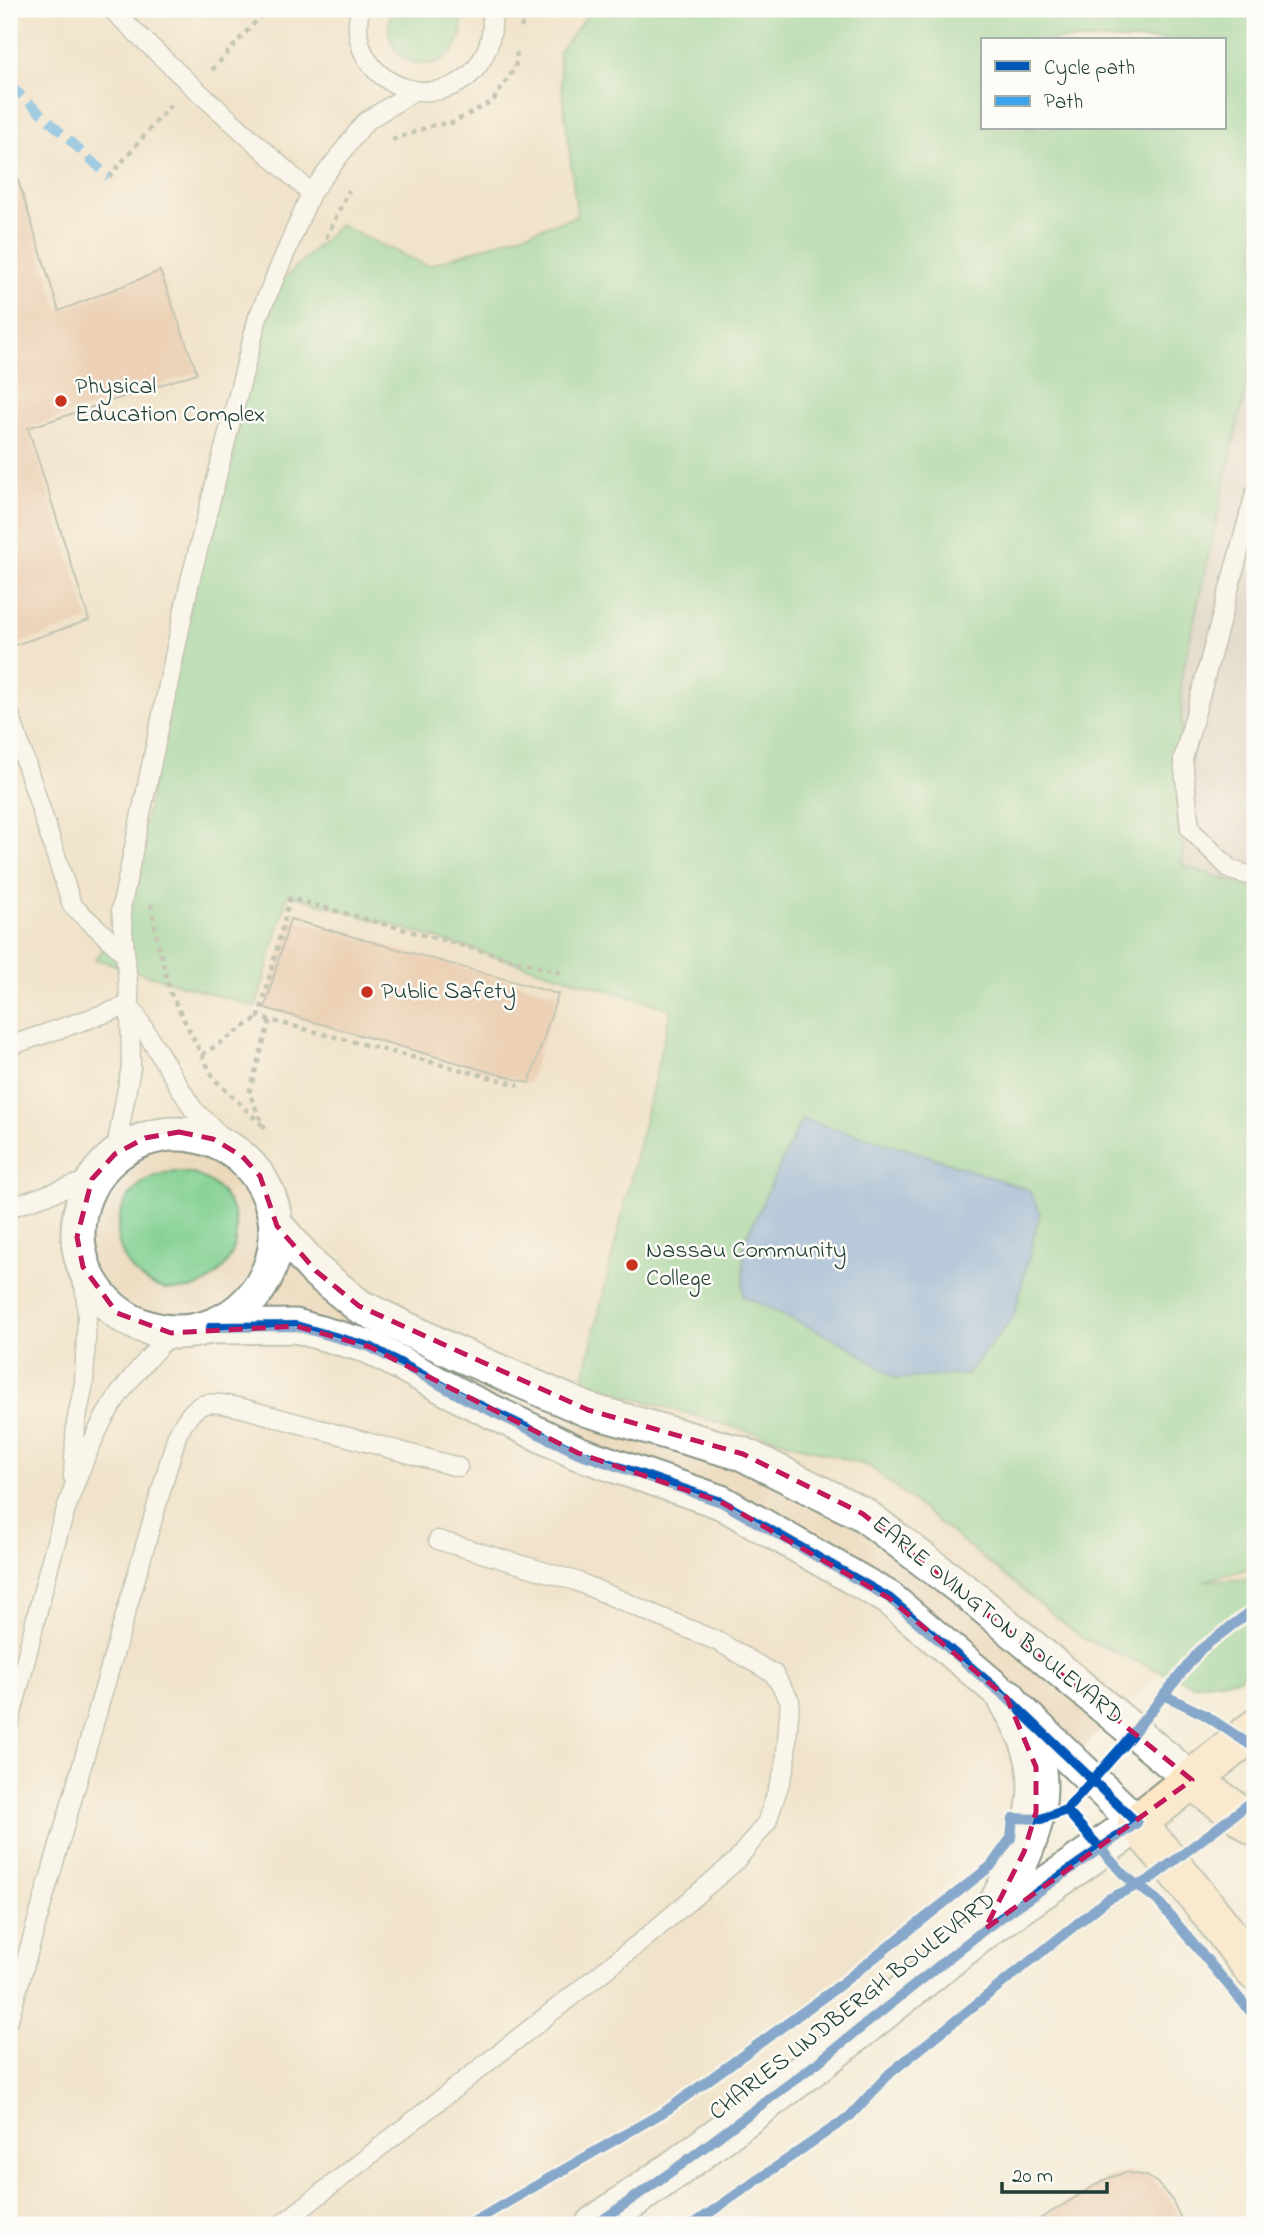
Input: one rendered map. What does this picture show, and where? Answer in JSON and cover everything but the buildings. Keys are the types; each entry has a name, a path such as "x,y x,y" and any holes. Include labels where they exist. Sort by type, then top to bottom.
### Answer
{"main road":[{"name":"CHARLES LINDBERGH BOULEVARD","path":"1137,1823 1255,1729"},
{"name":"EARLE OVINGTON BOULEVARD","path":"1192,1780 1255,1826"},
{"name":"EARLE OVINGTON BOULEVARD","path":"1137,1823 1255,1971"}],"street":[{"path":"179,1132 213,1139 242,1156 260,1176 272,1200 277,1226 274,1258 261,1288 239,1311 211,1327 192,1332 171,1333 143,1327 117,1313 96,1292 83,1266 77,1237 80,1207 92,1179 115,1154 145,1138 179,1132"},
{"name":"EARLE OVINGTON BOULEVARD","path":"277,1226 316,1271 359,1306 517,1401 578,1453 721,1502 889,1598 1007,1698 1137,1823"},
{"name":"EARLE OVINGTON BOULEVARD","path":"211,1327 296,1326 370,1347 517,1401 588,1410 743,1454 863,1514 970,1595 1192,1780"},
{"path":"985,1929 1024,1852 1036,1812 1036,1767 1026,1732 1007,1698"},
{"name":"CHARLES LINDBERGH BOULEVARD","path":"595,2225 817,2063 985,1929 1137,1823"}],"lane":[{"path":"111,9 190,85 311,193"},
{"path":"357,13 360,44 370,65 387,81 414,91 430,92 452,87 471,74 485,55 492,35 492,10"},
{"path":"115,1154 131,1067 130,1005 121,909 190,581 258,317 311,193 365,121 414,91"},
{"path":"1255,494 1183,759 1190,829 1230,870 1255,877"},
{"path":"9,711 72,905 125,954"},
{"path":"9,1046 130,1005"},
{"path":"130,1005 193,1109 242,1156"},
{"path":"9,1208 92,1179"},
{"path":"72,1488 76,1423 84,1383 88,1315 83,1266"},
{"path":"9,1724 72,1488 101,1424 134,1375 171,1333"},
{"path":"9,2019 177,1435 190,1412 210,1402 242,1408 458,1467"},
{"path":"281,2225 643,1940 736,1861 767,1822 785,1767 790,1701 774,1674 719,1642 576,1581 438,1540"}],"path":[{"path":"213,70 267,9"},
{"path":"519,34 526,9"},
{"path":"386,144 413,131 452,123 493,101 515,68 518,45"},
{"path":"109,177 168,109"},
{"path":"326,238 351,186"},
{"path":"150,893 170,992 215,1079 265,1129 249,1093 270,1020"},
{"path":"202,1055 259,1017 290,898 562,973"},
{"path":"259,1017 519,1086"}],"highlighted area":[{"path":"179,1132 213,1139 242,1156 260,1176 277,1226 316,1271 359,1306 588,1410 743,1454 863,1514 1192,1780 985,1929 1024,1852 1036,1812 1036,1767 1007,1698 889,1598 721,1502 578,1453 370,1347 296,1326 171,1333 117,1313 83,1267 77,1237 92,1179 115,1154 145,1138"}],"shaded area":[{"name":"Nassau Community College","path":"9,9 1255,9 1255,347 1181,679 1255,951 1255,1579 600,2225 9,2225"},
{"path":"1255,347 1255,889 1183,866 1181,679"}],"green space":[{"path":"393,9 458,9 462,27 459,42 439,61 425,64 412,62 400,55 391,41 389,25"},
{"path":"592,9 1255,9 1255,347 1181,679 1183,866 1255,889 1255,1567 1203,1581 1255,1579 1255,1660 1240,1678 1193,1685 1082,1638 869,1466 582,1383 671,1009 288,894 256,1007 95,959 123,926 252,311 339,225 427,266 577,216 558,53"},
{"path":"177,1172 210,1182 226,1198 236,1231 226,1264 210,1280 177,1290 144,1280 128,1264 118,1231 128,1198 144,1182"}],"water":[{"path":"802,1119 926,1155 1029,1190 1040,1212 1014,1316 967,1374 896,1379 847,1345 743,1296 744,1242"}],"marked path":[{"path":"9,84 109,177"}],"cycle path":[{"path":"211,1327 296,1326 370,1347 468,1400 578,1453 721,1502 889,1598 1007,1698 1137,1823 985,1929 817,2063 595,2225"},
{"path":"468,2225 667,2110 832,1991 991,1866 1011,1838 1013,1818 1041,1819 1066,1810 1121,1748 1201,1649 1255,1608"},
{"path":"1164,1695 1205,1715 1255,1748"},
{"path":"692,2225 850,2116 890,2073 1108,1899 1149,1880 1255,1799"},
{"path":"1066,1810 1124,1875 1157,1900 1255,2017"}],"place":[{"name":"Physical Education Complex","path":"61,401"},
{"name":"Public Safety","path":"367,992"},
{"name":"Nassau Community College","path":"632,1265"}]}
